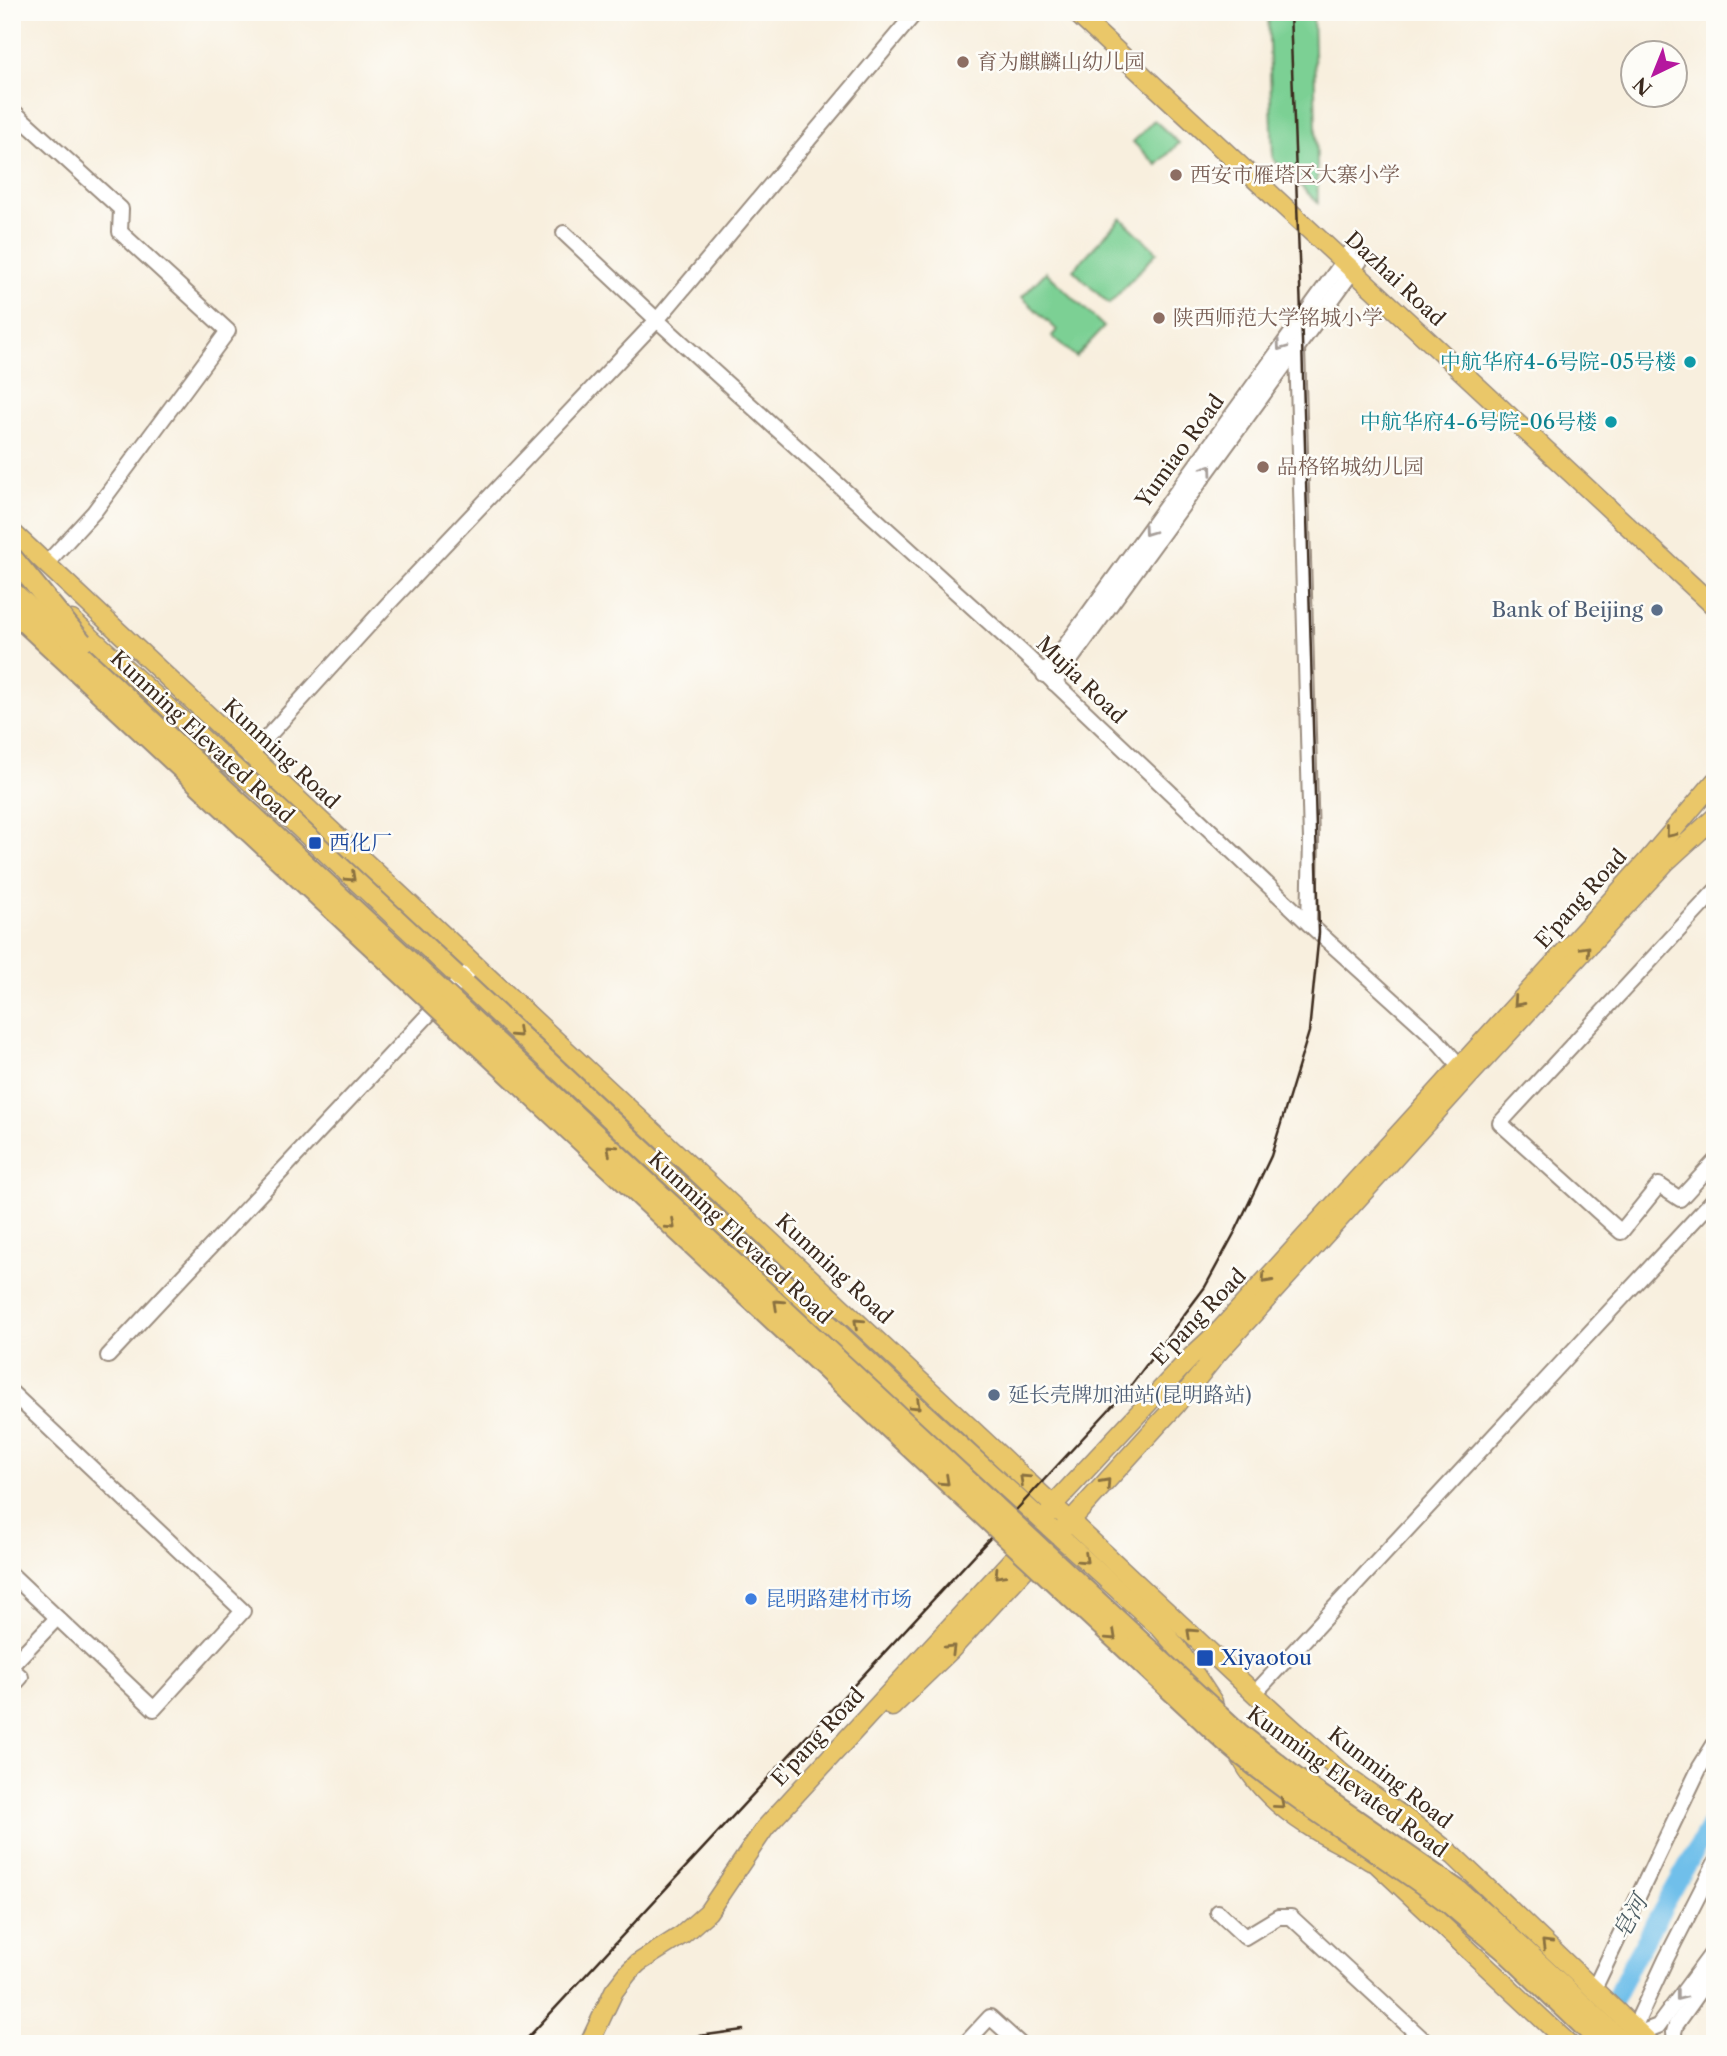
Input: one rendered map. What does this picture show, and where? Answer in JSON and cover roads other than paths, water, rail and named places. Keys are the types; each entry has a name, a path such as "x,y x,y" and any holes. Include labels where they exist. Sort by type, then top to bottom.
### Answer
{"highway":[{"path":"12,557 124,695"},
{"name":"Kunming Elevated Road","path":"12,591 1239,1733 1453,1897"},
{"name":"Kunming Elevated Road","path":"12,611 1245,1758 1394,1863 1453,1897"},
{"name":"Kunming Road","path":"1453,1897 1505,1951 1632,2032"},
{"name":"Kunming Road","path":"1588,2002 1602,2044"}],"main road":[{"name":"Dazhai Road","path":"1075,12 1715,593"},
{"name":"Dazhai Road","path":"1093,12 1715,607"},
{"name":"Kunming Road","path":"12,532 1343,1774 1454,1856 1588,2002"},
{"name":"Kunming Road","path":"12,565 260,791 1177,1647 1216,1708 1280,1773 1562,2040"},
{"name":"E'pang Road","path":"589,2044 614,1991 628,1973 638,1963 682,1935 708,1912 765,1828 1051,1529 1071,1521 1129,1458 1715,781"},
{"name":"E'pang Road","path":"600,2044 623,1996 638,1976 698,1935 721,1913 774,1836 904,1695 951,1650 1051,1529 1053,1505 1192,1356 1220,1330 1667,861 1715,817"},
{"path":"1112,1442 1129,1458"},
{"path":"1632,2032 1651,2044"}],"street":[{"path":"250,756 388,604 657,320 916,12"},
{"path":"12,110 121,209 120,232 228,331 94,512 46,564"},
{"name":"Mujia Road","path":"564,233 1023,653 1309,924 1433,1037 1464,1072"},
{"name":"Yumiao Road","path":"1049,679 1297,348 1351,261"},
{"name":"Yumiao Road","path":"1049,679 1351,261"},
{"path":"1297,348 1311,840 1309,924"},
{"path":"1715,891 1500,1123 1621,1232 1658,1185 1680,1199 1715,1161"},
{"path":"108,1356 475,965"},
{"path":"1255,1693 1715,1198"},
{"path":"12,1393 243,1611 154,1709 12,1575"},
{"path":"12,1687 21,1677 12,1667 57,1618"},
{"path":"1588,2002 1700,1767 1715,1743"},
{"path":"1715,1863 1632,2032 1658,2026 1715,1949"},
{"path":"1217,1912 1245,1937 1278,1917 1291,1917 1429,2044"},
{"path":"1675,2044 1676,2025 1715,1970"},
{"path":"965,2044 990,2017 1020,2044"}],"waterway":[{"name":"皂河","path":"1605,2019 1632,1963 1715,1816"}],"railway":[{"path":"522,2044 1129,1388 1205,1287 1271,1156 1309,1032 1319,933 1290,12"},
{"path":"640,2044 743,2030"}],"place":[{"name":"育为麒麟山幼儿园","path":"963,62"},
{"name":"西安市雁塔区大寨小学","path":"1176,175"},
{"name":"陕西师范大学铭城小学","path":"1159,318"},
{"name":"中航华府4-6号院-05号楼","path":"1690,362"},
{"name":"中航华府4-6号院-06号楼","path":"1611,422"},
{"name":"品格铭城幼儿园","path":"1263,467"},
{"name":"Bank of Beijing","path":"1657,610"},
{"name":"西化厂","path":"315,843"},
{"name":"延长壳牌加油站(昆明路站)","path":"994,1395"},
{"name":"昆明路建材市场","path":"751,1599"},
{"name":"Xiyaotou","path":"1205,1658"}]}
